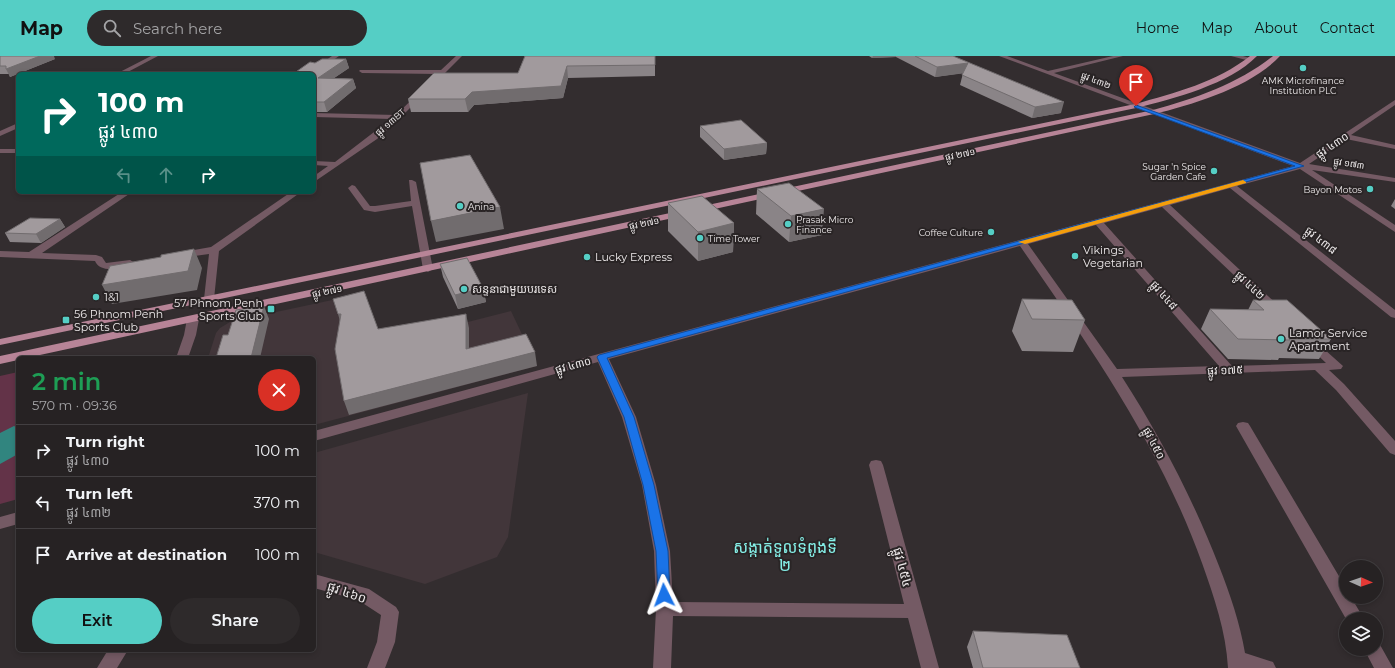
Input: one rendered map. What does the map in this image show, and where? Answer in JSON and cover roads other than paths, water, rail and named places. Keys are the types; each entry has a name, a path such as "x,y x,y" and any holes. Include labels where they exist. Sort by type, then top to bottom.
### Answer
{"main road":[{"name":"ផ្លូវ ២៧១","path":"19,356 1154,112 1219,91 1247,76 1277,56"},
{"name":"ផ្លូវ ២៧១","path":"0,342 1136,106 1168,97 1200,85 1229,72 1252,58"},
{"name":"ផ្លូវ ២៧១","path":"0,360 16,357"}],"street":[{"path":"123,72 155,56"},
{"path":"316,69 336,56"},
{"name":"ផ្លូវ ១៣BT","path":"316,179 398,117 459,56"},
{"name":"ផ្លូវ ៤៣២","path":"1002,56 1301,166 1395,229"},
{"path":"1097,56 1107,59"},
{"path":"1047,73 1120,56"},
{"path":"1234,56 1252,58"},
{"path":"362,71 444,72"},
{"name":"ផ្លូវ ៤៣០","path":"316,435 1301,166 1345,136 1390,110 1395,102"},
{"path":"316,116 398,117"},
{"path":"0,134 16,126"},
{"path":"1345,136 1395,147"},
{"path":"0,151 16,151"},
{"path":"316,163 336,164"},
{"name":"ផ្លូវ ១៧៣","path":"1301,166 1395,180"},
{"path":"412,182 428,269"},
{"name":"ផ្លូវ ៤៣៨","path":"1231,185 1395,315"},
{"path":"352,188 367,208 375,209 416,203"},
{"path":"30,256 125,194"},
{"path":"169,257 214,250 293,194"},
{"name":"ផ្លូវ ៤៤២","path":"1164,204 1285,318"},
{"name":"ផ្លូវ ៤៤៨","path":"1098,221 1229,370"},
{"name":"ផ្លូវ ៤៥០","path":"1022,242 1114,373 1136,409 1174,479 1204,548 1229,619 1237,664"},
{"path":"209,299 214,250"},
{"path":"0,254 96,258 99,259 101,264 104,266 140,261"},
{"path":"183,356 190,335 193,319"},
{"name":"ផ្លូវ ១៧៥","path":"1114,373 1337,366 1302,334"},
{"path":"602,357 629,417 649,485 662,551 665,609 662,668"},
{"path":"1319,367 1340,387 1395,450"},
{"path":"1243,426 1352,612"},
{"name":"ផ្លូវ ៤៥៤","path":"876,465 930,668"},
{"path":"0,523 16,519"},
{"name":"ផ្លូវ ៤៦០","path":"316,582 363,594 390,612 386,642 376,668"},
{"path":"665,609 915,612"},
{"path":"106,668 118,652"},
{"path":"1377,656 1384,668"},
{"path":"1237,664 1267,668"}],"water":[{"path":"14,426 16,427 16,455 0,464 0,433"}],"place":[{"name":"AMK Microfinance Institution PLC","path":"1303,68"},
{"name":"Sugar 'n Spice Garden Cafe","path":"1214,171"},
{"name":"Bayon Motos","path":"1370,189"},
{"name":"Anina","path":"460,206"},
{"name":"Prasak Micro Finance","path":"788,224"},
{"name":"Coffee Culture","path":"991,232"},
{"name":"Time Tower","path":"700,238"},
{"name":"Vikings Vegetarian","path":"1075,256"},
{"name":"Lucky Express","path":"587,257"},
{"name":"សន្ទនាជាមួយបរទេស","path":"464,289"},
{"name":"1&1","path":"96,297"},
{"name":"57 Phnom Penh Sports Club","path":"271,309"},
{"name":"56 Phnom Penh Sports Club","path":"66,320"},
{"name":"Lamor Service Apartment","path":"1281,339"}],"district":[{"name":"សង្កាត់ទួលទំពូងទី ២","path":"785,556"}]}
